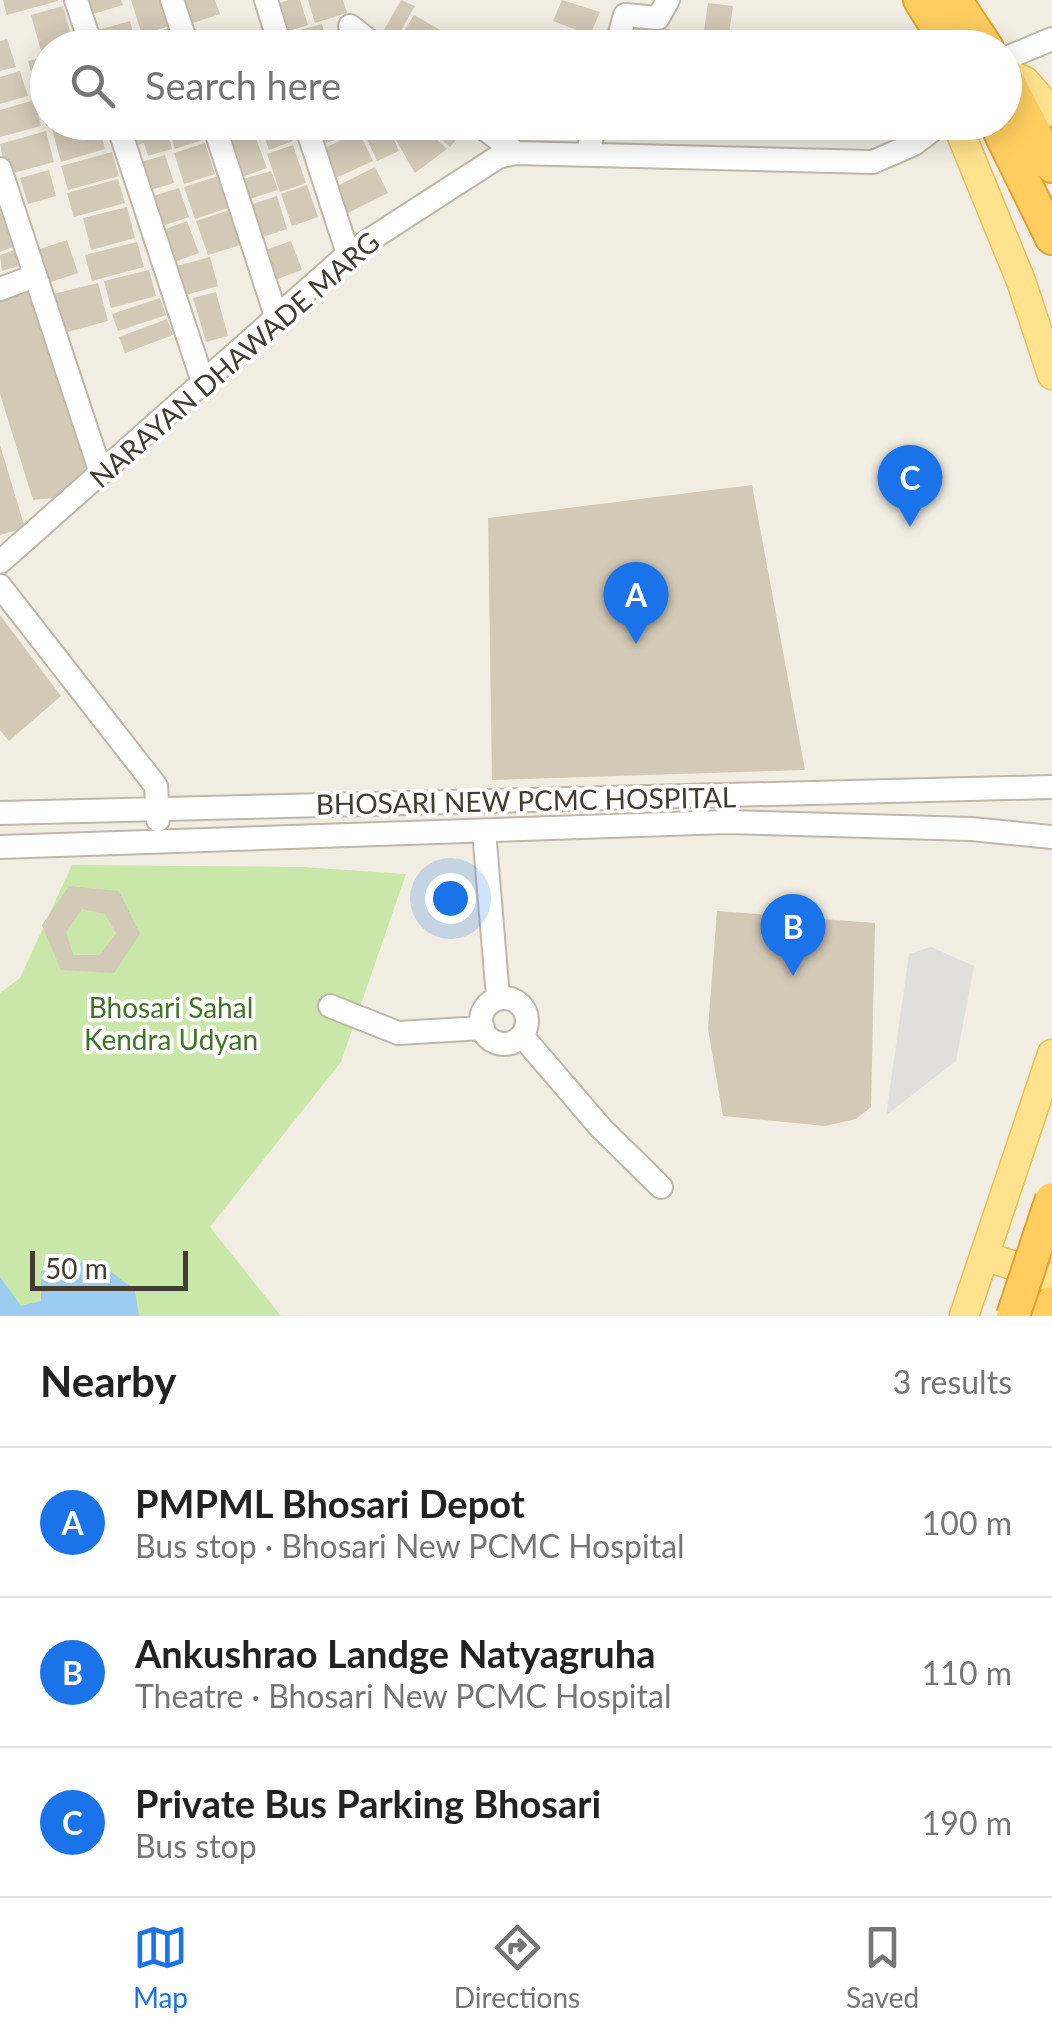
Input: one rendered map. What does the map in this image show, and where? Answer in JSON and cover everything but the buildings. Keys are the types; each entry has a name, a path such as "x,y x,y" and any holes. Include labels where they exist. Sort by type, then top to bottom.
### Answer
{"highway":[{"path":"956,0 975,30"},
{"path":"1022,126 1052,166"},
{"path":"1022,133 1052,238"},
{"path":"1013,1316 1052,1199"},
{"path":"1048,1316 1052,1303"}],"main road":[{"path":"963,140 1021,281 1052,375"},
{"path":"964,1316 1052,1054"},
{"path":"984,1256 1052,1278"}],"street":[{"path":"76,0 86,30"},
{"path":"172,0 182,30"},
{"path":"266,0 275,30"},
{"path":"621,30 625,15 658,18 668,0"},
{"path":"350,26 355,30"},
{"path":"1022,51 1052,39"},
{"path":"123,140 202,379"},
{"path":"218,140 276,316"},
{"path":"312,140 348,254"},
{"path":"499,140 516,153"},
{"path":"587,155 591,140"},
{"name":"NARAYAN DHAWADE MARG","path":"0,562 202,379 348,254 498,157 516,153 874,162 919,140"},
{"path":"0,169 101,473"},
{"path":"0,289 36,276"},
{"path":"0,586 156,786 159,844"},
{"name":"BHOSARI NEW PCMC HOSPITAL","path":"0,813 1052,787"},
{"name":"BHOSARI NEW PCMC HOSPITAL","path":"5,851 727,822 1052,837"},
{"path":"484,831 498,997"},
{"path":"498,997 522,1004 527,1022 523,1037 506,1045 486,1039 483,1028 484,1009 498,997"},
{"path":"330,1006 398,1032 483,1028"},
{"path":"523,1037 601,1128 661,1187"}],"green space":[{"name":"Bhosari Sahal Kendra Udyan","path":"72,865 303,867 406,874 341,1062 210,1227 281,1316 0,1316 0,993 20,978"}],"shaded area":[{"path":"931,947 974,966 956,1061 886,1115 909,954"}],"water":[{"path":"95,1260 135,1290 139,1316 0,1316 0,1277 21,1306 41,1301 41,1271"}],"place":[{"name":"Private Bus Parking Bhosari","path":"910,527"},
{"name":"PMPML Bhosari Depot","path":"636,644"},
{"name":"Ankushrao Landge Natyagruha","path":"793,976"}]}
